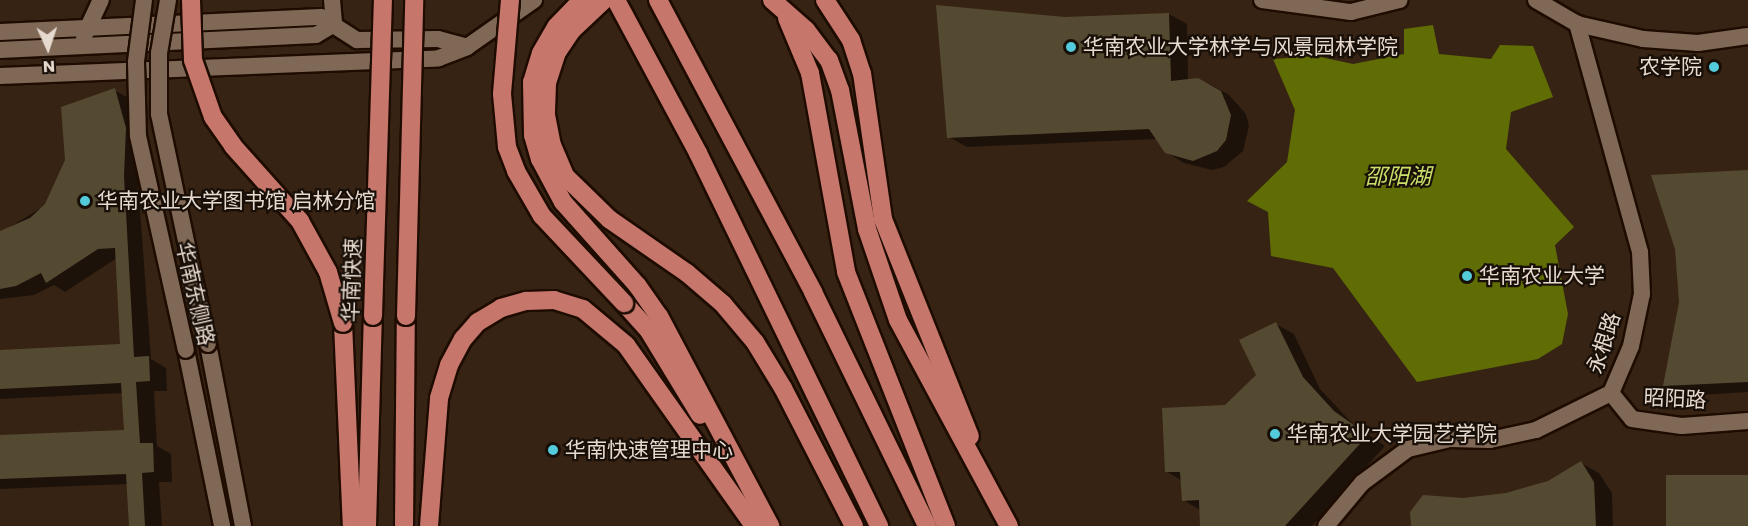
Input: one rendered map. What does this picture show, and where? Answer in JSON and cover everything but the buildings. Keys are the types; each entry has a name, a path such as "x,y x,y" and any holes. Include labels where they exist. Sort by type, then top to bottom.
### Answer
{"highway":[{"path":"191,0 193,60 213,117 233,146 300,221 328,272 343,323 352,526"},
{"name":"华南快速","path":"367,526 383,0"},
{"path":"404,526 406,316 414,0"},
{"path":"510,0 501,94 507,147 516,171 542,216 649,331 765,526"},
{"path":"582,0 556,27 541,53 532,82 532,127 540,159 563,202 638,285 659,316 770,526"},
{"path":"604,0 572,30 557,52 547,83 546,116 552,145 565,176 584,197 723,304 754,342 783,388 854,526"},
{"path":"616,0 703,164 879,526"},
{"path":"658,0 813,292 927,526"},
{"path":"772,0 806,30 829,60"},
{"path":"772,0 788,20 810,73 846,272 946,526"},
{"path":"788,0 813,30 829,60 840,90 855,181 880,275 898,320 1008,526"},
{"path":"825,0 851,40 862,73 883,219 997,504"},
{"path":"429,526 439,398 449,365 462,339 478,322 501,308 526,301 554,300 583,309 626,345 754,526"}],"street":[{"path":"81,46 86,28 100,0"},
{"name":"华南东侧路","path":"144,0 136,62 138,136 186,350 222,526"},
{"name":"华南东侧路","path":"168,0 159,53 159,114 208,344 243,526"},
{"path":"332,0 334,24"},
{"path":"0,76 439,58 467,47 534,0"},
{"path":"1262,0 1351,12 1400,0"},
{"path":"1536,0 1577,24 1642,39 1698,43 1748,36"},
{"path":"0,32 321,17 357,40 438,39 467,47"},
{"path":"0,50 316,35 334,24"},
{"name":"永根路","path":"1326,526 1362,483 1408,449 1450,439 1490,440 1536,430 1611,393 1631,346 1642,294 1640,252 1577,24"},
{"name":"昭阳路","path":"1611,393 1632,419 1682,426 1748,421"}],"water":[{"name":"邵阳湖","path":"1433,25 1439,54 1491,59 1500,45 1533,46 1553,97 1511,112 1506,149 1574,227 1555,245 1568,314 1562,344 1538,359 1417,382 1333,268 1271,256 1268,212 1247,201 1287,162 1295,110 1273,59 1316,56 1353,64 1404,54 1404,29"}],"place":[{"name":"华南农业大学林学与风景园林学院","path":"1071,47"},
{"name":"农学院","path":"1714,67"},
{"name":"华南农业大学图书馆 启林分馆","path":"85,201"},
{"name":"华南农业大学","path":"1467,276"},
{"name":"华南农业大学园艺学院","path":"1275,434"},
{"name":"华南快速管理中心","path":"553,450"}]}
